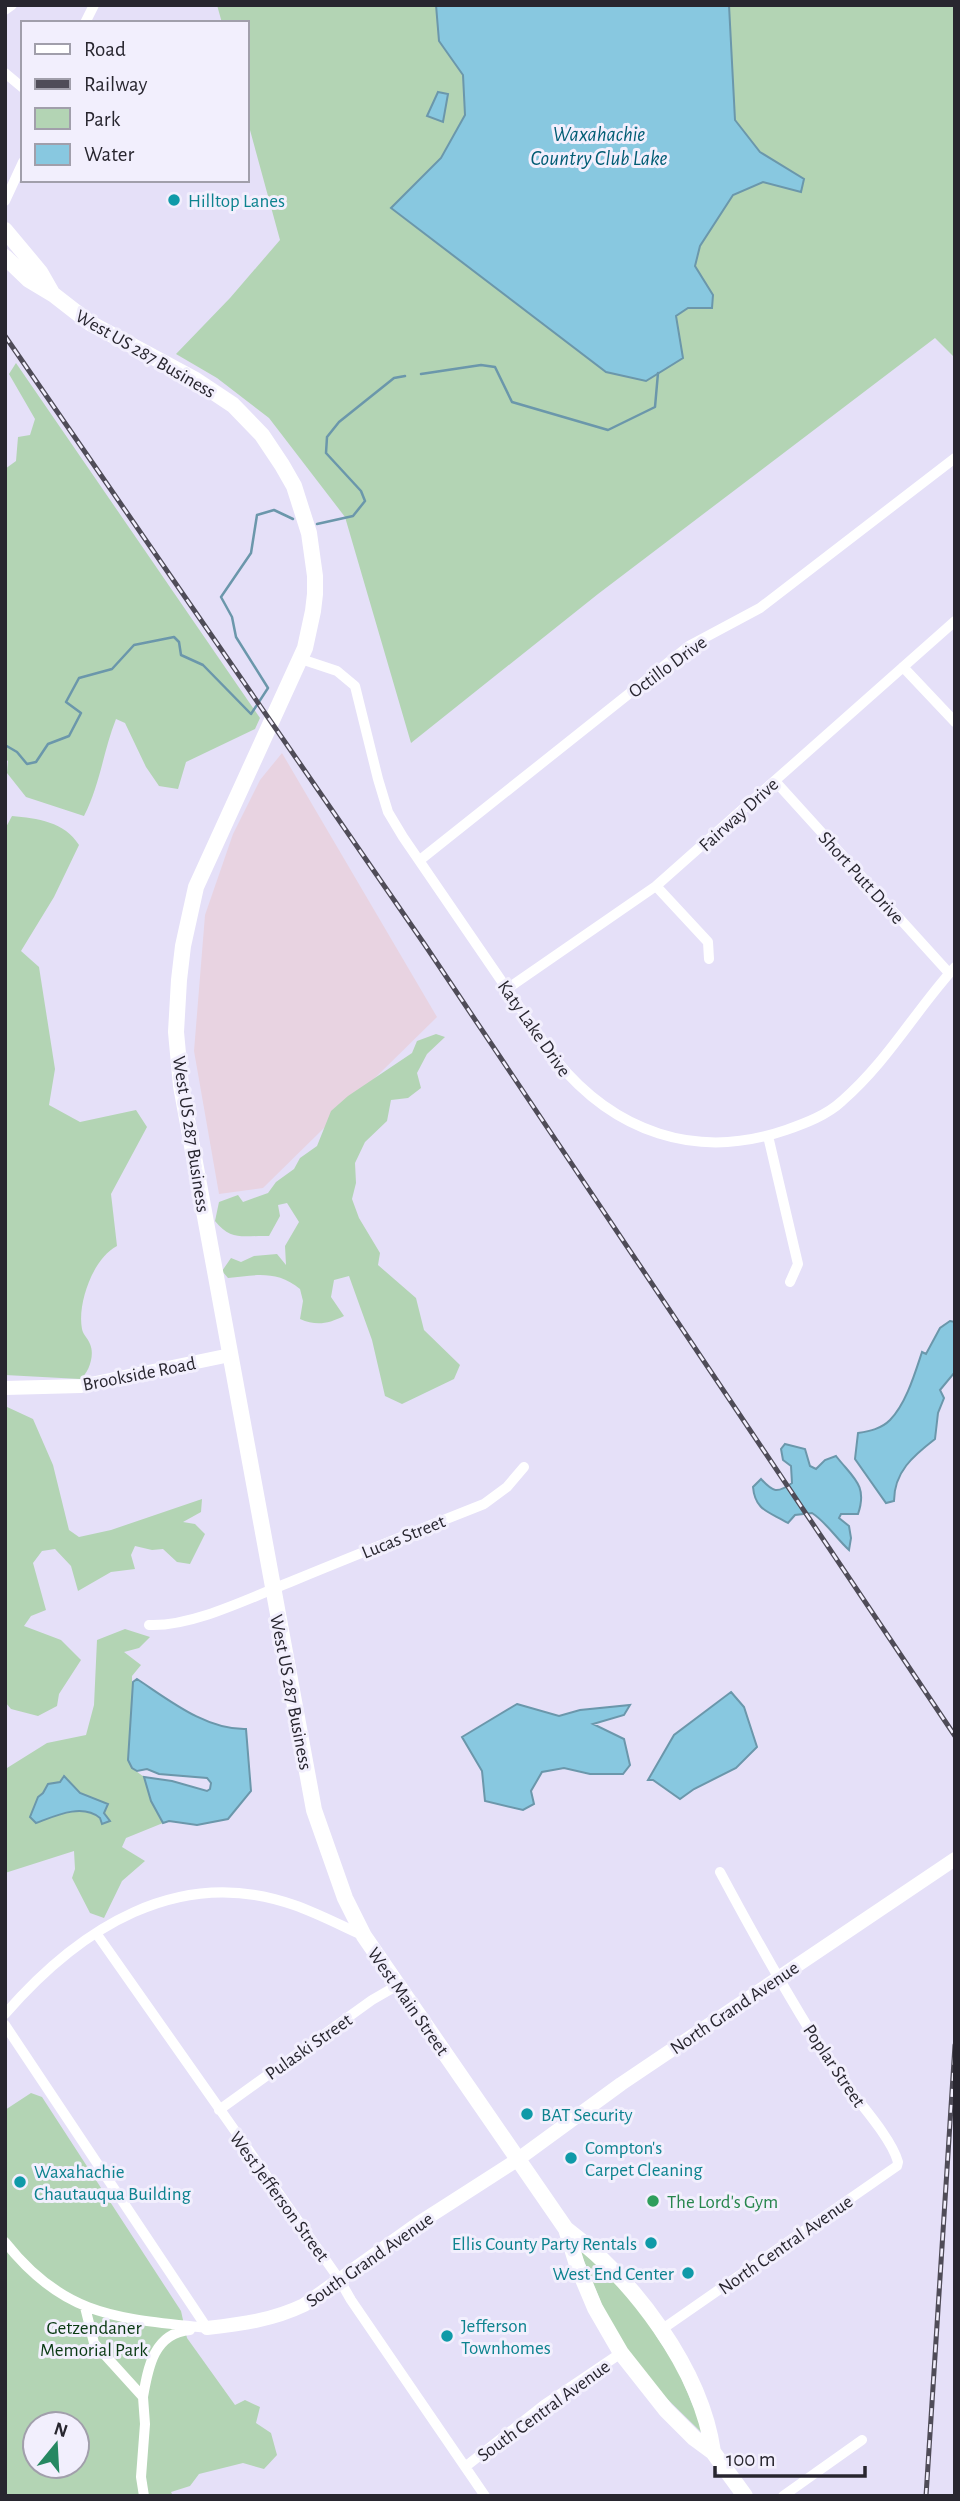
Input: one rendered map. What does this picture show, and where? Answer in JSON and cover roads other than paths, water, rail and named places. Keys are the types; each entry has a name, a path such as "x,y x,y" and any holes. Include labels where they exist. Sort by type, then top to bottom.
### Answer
{"main road":[{"name":"West US 287 Business","path":"5,230 40,272 54,295"},
{"name":"West US 287 Business","path":"5,257 29,280 54,295 90,323 215,392 248,420 272,449 294,486 303,509 315,576 313,611 301,659 196,887 178,980 176,1032 181,1086 314,1810 345,1898 364,1936"},
{"name":"Brookside Road","path":"5,1388 81,1386 230,1355"},
{"name":"North Grand Avenue","path":"517,2160 621,2084 955,1859"},
{"name":"West Main Street","path":"364,1936 566,2229 577,2265 596,2308 621,2353 666,2410 694,2438 713,2452 745,2496"},
{"name":"South Grand Avenue","path":"207,2328 238,2326 287,2313 304,2305 419,2223 517,2160"},
{"name":"West Main Street","path":"566,2229 587,2244 623,2281 662,2330 702,2406 710,2428 713,2452"}],"street":[{"path":"5,10 12,5"},
{"path":"86,21 94,5"},
{"path":"5,72 21,86"},
{"path":"5,201 21,166"},
{"name":"Octillo Drive","path":"420,860 689,646 760,608 955,458"},
{"name":"Fairway Drive","path":"507,989 656,886 955,621"},
{"name":"Katy Lake Drive","path":"301,659 337,671 355,686 388,812 402,837 574,1083 599,1104 631,1122 659,1135 687,1141 750,1141 809,1122 839,1104 884,1060 952,970"},
{"path":"903,667 955,722"},
{"name":"Short Putt Drive","path":"775,781 952,970"},
{"path":"656,886 708,942 709,959"},
{"path":"768,1136 798,1264 790,1282"},
{"name":"Lucas Street","path":"149,1625 184,1622 484,1504 507,1487 524,1467"},
{"name":"Poplar Street","path":"720,1872 776,1978 894,2153"},
{"name":"West Main Street","path":"5,2014 35,1982 82,1941 112,1921 154,1903 187,1894 211,1892 247,1895 293,1905 364,1936"},
{"name":"West Jefferson Street","path":"96,1933 340,2279 351,2300 485,2496"},
{"name":"Pulaski Street","path":"219,2110 372,2000 398,1985"},
{"path":"5,2025 207,2328"},
{"name":"North Central Avenue","path":"662,2330 897,2166 898,2158 894,2153"},
{"path":"5,2242 44,2282 85,2307 120,2318 207,2328"},
{"path":"85,2307 94,2343 143,2397"},
{"path":"144,2496 141,2477 145,2424 143,2397 153,2355 163,2341 181,2330 207,2328"},
{"name":"South Central Avenue","path":"465,2467 544,2405 621,2353"},
{"path":"783,2496 862,2440"}],"water":[{"name":"Waxahachie Country Club Lake","path":"436,5 729,5 735,120 760,152 804,179 801,192 763,182 733,195 700,246 695,266 713,295 712,308 688,308 676,316 683,358 646,381 606,372 391,208 441,158 465,115 463,75 439,41"},
{"path":"438,92 448,94 443,122 427,116"},
{"path":"950,1321 955,1322 955,1372 940,1390 944,1398 938,1413 935,1439 906,1466 897,1481 894,1501 886,1503 855,1459 858,1433 879,1428 896,1413 909,1388 922,1352 926,1354 940,1328"},
{"path":"785,1444 805,1449 810,1466 816,1469 825,1460 836,1456 857,1482 861,1496 858,1514 841,1514 839,1518 849,1526 849,1550 812,1513 795,1515 788,1523 760,1506 753,1487 761,1479 775,1490 783,1489 792,1483 791,1466 783,1460 781,1449"},
{"path":"137,1679 202,1719 217,1725 246,1729 251,1791 228,1819 197,1825 169,1821 163,1823 151,1801 144,1777 172,1781 207,1791 211,1783 207,1778 159,1774 147,1769 137,1771 132,1768 128,1760 133,1682"},
{"path":"731,1692 744,1707 757,1747 736,1768 680,1799 653,1780 648,1780 674,1735"},
{"path":"517,1704 559,1716 580,1710 630,1705 624,1715 593,1724 624,1739 630,1765 623,1774 590,1774 564,1768 542,1772 531,1791 534,1804 523,1810 485,1801 482,1771 462,1737"},
{"path":"64,1776 80,1793 108,1804 104,1813 110,1821 102,1824 100,1818 93,1814 77,1811 36,1823 30,1817 38,1797 48,1784 60,1782"}],"waterway":[{"path":"421,374 481,365 495,367 512,402 608,430 655,407 658,373"},
{"path":"317,524 353,516 365,501 361,491 326,453 327,437 339,422 394,378 405,376"},
{"path":"5,745 17,752 27,764 36,762 48,744 69,736 81,713 66,702 79,678 112,669 134,645 174,637 179,642 181,655 203,665 251,714 268,688 236,637 232,617 221,597 251,553 257,515 274,510 293,519"}],"railway":[{"path":"5,336 425,945 955,1736"},
{"path":"926,2496 955,2045"}],"place":[{"name":"Hilltop Lanes","path":"174,200"},
{"name":"BAT Security","path":"527,2114"},
{"name":"Compton's Carpet Cleaning","path":"571,2158"},
{"name":"Waxahachie Chautauqua Building","path":"20,2182"},
{"name":"The Lord's Gym","path":"653,2201"},
{"name":"Ellis County Party Rentals","path":"651,2243"},
{"name":"West End Center","path":"688,2273"},
{"name":"Jefferson Townhomes","path":"447,2336"}],"park label":[{"name":"Getzendaner Memorial Park","path":"94,2338"}]}
